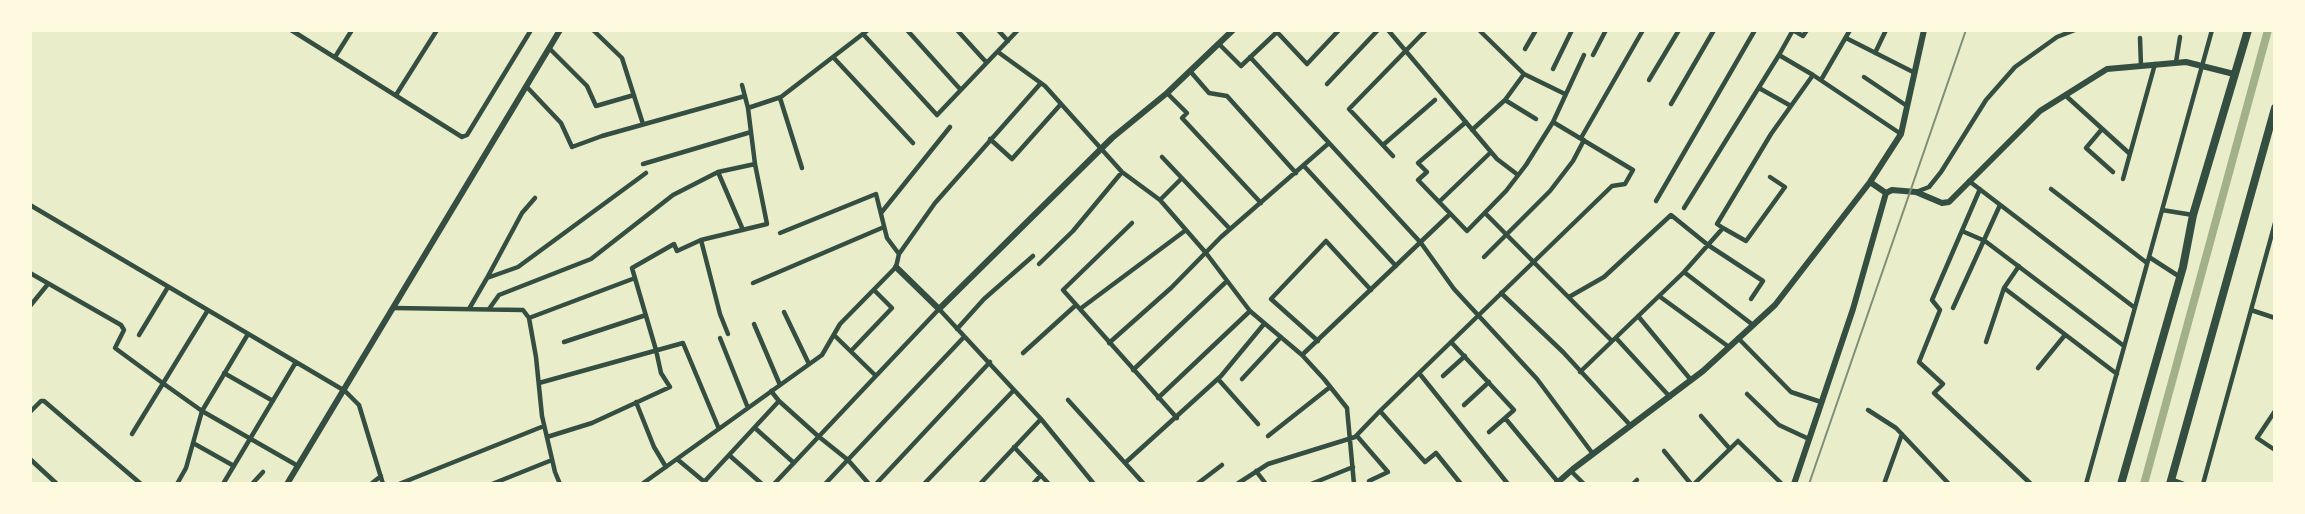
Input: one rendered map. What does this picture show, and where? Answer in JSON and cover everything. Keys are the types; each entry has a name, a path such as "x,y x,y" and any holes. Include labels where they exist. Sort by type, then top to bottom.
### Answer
{"highway":[{"path":"2121,484 2180,277 2193,215 2248,30"},
{"path":"2170,482 2275,110"}],"street":[{"path":"291,30 465,137 531,30"},
{"path":"334,57 352,30"},
{"path":"396,95 437,30"},
{"path":"287,484 560,30"},
{"path":"593,30 622,58 643,124"},
{"path":"856,30 937,115 1018,30"},
{"path":"748,108 780,98 868,30"},
{"path":"907,30 960,89"},
{"path":"957,30 986,62"},
{"path":"998,30 1008,41"},
{"path":"774,484 939,309 1100,150 1167,93 1233,30"},
{"path":"1219,44 1241,66 1278,31 1307,64 1339,30"},
{"path":"1327,84 1378,30"},
{"path":"1388,30 1491,152 1504,166 1518,175"},
{"path":"1393,156 1349,109 1426,30"},
{"path":"1479,30 1524,74 1565,94"},
{"path":"1525,50 1536,30"},
{"path":"1553,69 1572,30"},
{"path":"1593,55 1606,30"},
{"path":"1484,257 1550,191 1573,161 1643,30"},
{"path":"1649,80 1678,30"},
{"path":"1671,104 1713,30"},
{"path":"1656,201 1755,30"},
{"path":"1684,208 1793,30 1803,36 1807,30"},
{"path":"1821,80 1850,30"},
{"path":"1875,53 1886,30"},
{"path":"1505,418 1557,483 1691,380 1775,305 1870,182 1901,134 1924,30"},
{"path":"1916,192 1929,187 1941,172 1986,100 2015,67 2057,37 2075,30"},
{"path":"2086,484 2212,30"},
{"path":"2176,62 2180,36"},
{"path":"1846,38 1915,73"},
{"path":"2140,38 2141,66"},
{"path":"549,48 587,86 596,106 634,95"},
{"path":"998,52 1041,82 1122,172 1160,200 1206,253 1250,311 1302,355 1330,387 1347,408 1354,484"},
{"path":"1466,122 1418,162 1427,172 1418,180 1467,231 1518,175 1552,122 1584,55"},
{"path":"1779,55 1814,75 1901,134"},
{"path":"833,57 913,143"},
{"path":"1250,57 1421,243 1454,289 1537,379 1593,454"},
{"path":"1886,193 1893,190 1916,192 1942,203 1949,202 2040,111 2108,69 2176,62 2203,64 2234,74"},
{"path":"2123,179 2155,64"},
{"path":"1190,71 1209,93 1227,96 1296,173"},
{"path":"1472,130 1505,100 1524,74"},
{"path":"1770,177 1785,187 1746,241 1718,224 1771,134 1814,75"},
{"path":"1864,77 1907,106"},
{"path":"646,483 822,355 840,324 896,267 899,254 935,203 1041,82"},
{"path":"547,438 592,423 670,387 661,373 632,268 674,244 677,250 701,240 767,224 755,164 748,108 742,85"},
{"path":"526,86 561,123 572,147 643,124 745,96"},
{"path":"1759,88 1791,106"},
{"path":"1167,93 1187,113 1182,118 1261,203"},
{"path":"2065,95 2130,154"},
{"path":"780,98 802,168"},
{"path":"1383,145 1435,100"},
{"path":"1505,100 1536,119"},
{"path":"990,139 1012,159 1061,104"},
{"path":"1237,484 1268,464 1356,436 1612,186 1625,184 1633,170 1552,122"},
{"path":"881,213 950,127"},
{"path":"2102,129 2086,148 2113,172"},
{"path":"643,164 751,132"},
{"path":"1109,343 1171,288 1230,229 1329,143"},
{"path":"1438,202 1491,152"},
{"path":"1162,157 1230,229"},
{"path":"489,309 499,295 591,259 673,195 718,172 755,164"},
{"path":"1304,166 1396,266"},
{"path":"718,172 743,230"},
{"path":"1039,264 1073,231 1122,172"},
{"path":"487,278 518,267 646,173"},
{"path":"1160,200 1182,178"},
{"path":"1969,181 2135,308"},
{"path":"1870,182 1886,193"},
{"path":"1980,189 1932,300 1941,310 1919,362 1943,384 1934,393 2031,484"},
{"path":"2051,189 2147,263"},
{"path":"1794,484 1853,309 1886,193"},
{"path":"780,233 876,194 886,237 899,254"},
{"path":"469,309 522,213 534,198"},
{"path":"1953,308 2000,204"},
{"path":"30,205 345,390 359,405 384,484"},
{"path":"2162,210 2193,215"},
{"path":"1485,213 1670,397"},
{"path":"1302,355 1450,214"},
{"path":"1569,297 1604,277 1671,215 1708,245 1763,281 1751,299"},
{"path":"1132,223 1063,290 1176,418"},
{"path":"2203,484 2275,223"},
{"path":"753,283 788,270 884,227"},
{"path":"1580,372 1684,272 1724,228"},
{"path":"1023,353 1078,307 1186,230"},
{"path":"1962,231 1984,240 2124,346"},
{"path":"701,240 720,314 728,334"},
{"path":"1318,341 1271,299 1326,241 1371,290"},
{"path":"957,329 984,299 1033,256"},
{"path":"2149,257 2180,277"},
{"path":"1986,342 2004,288 2019,266"},
{"path":"896,267 990,362 1041,419 1094,484"},
{"path":"1684,272 1753,325"},
{"path":"30,273 121,325 124,330 115,348 164,384 202,411 298,466"},
{"path":"529,318 635,278"},
{"path":"1133,370 1227,281"},
{"path":"30,306 48,284"},
{"path":"139,335 168,286"},
{"path":"2004,288 2117,374"},
{"path":"851,351 891,308 874,290"},
{"path":"1501,293 1631,426"},
{"path":"1659,296 1729,347"},
{"path":"394,308 523,310 529,318 544,426 560,484"},
{"path":"132,434 208,310"},
{"path":"2251,310 2275,318"},
{"path":"1158,398 1250,311"},
{"path":"784,312 809,364"},
{"path":"564,342 646,315"},
{"path":"1638,316 1691,380"},
{"path":"754,324 780,385"},
{"path":"1125,463 1218,379 1264,324"},
{"path":"177,484 186,468 202,411 248,334"},
{"path":"834,334 876,376"},
{"path":"2038,369 2065,335"},
{"path":"825,484 964,337"},
{"path":"1242,379 1281,337"},
{"path":"720,338 748,408"},
{"path":"1738,338 1791,392 1821,402"},
{"path":"1451,342 1514,410 1490,432"},
{"path":"539,383 683,343 719,429"},
{"path":"1443,376 1465,356"},
{"path":"223,484 296,362"},
{"path":"876,484 990,362"},
{"path":"224,373 273,401"},
{"path":"1419,373 1508,484"},
{"path":"1218,379 1258,424"},
{"path":"1464,405 1489,382"},
{"path":"1268,436 1330,387"},
{"path":"924,484 1014,390"},
{"path":"771,391 818,436 848,460 869,484"},
{"path":"1747,394 1779,425 1809,439"},
{"path":"1068,400 1144,484"},
{"path":"30,412 41,401 44,401 141,484"},
{"path":"677,459 705,483 779,401"},
{"path":"636,402 654,447 666,467"},
{"path":"1868,410 1902,434 1949,484"},
{"path":"1380,411 1425,462 1436,453 1461,484"},
{"path":"2275,411 2257,438 2275,450"},
{"path":"1701,416 1730,449"},
{"path":"980,484 1041,419"},
{"path":"399,484 544,426"},
{"path":"754,428 794,463"},
{"path":"1884,484 1902,434"},
{"path":"1356,436 1388,472 1369,481"},
{"path":"1664,451 1693,484 1738,441 1782,484"},
{"path":"193,443 234,466"},
{"path":"1014,447 1049,484"},
{"path":"729,455 762,484"},
{"path":"30,459 57,484"},
{"path":"492,484 552,460"},
{"path":"1197,484 1222,465"},
{"path":"1311,484 1353,467"},
{"path":"1256,471 1266,484"},
{"path":"1571,471 1584,484"},
{"path":"252,484 263,472"},
{"path":"1033,484 1041,475"},
{"path":"371,484 381,476"},
{"path":"2170,482 2182,484"}],"waterway":[{"path":"2144,484 2268,30"}],"railway":[{"path":"1809,484 1966,30"}]}
